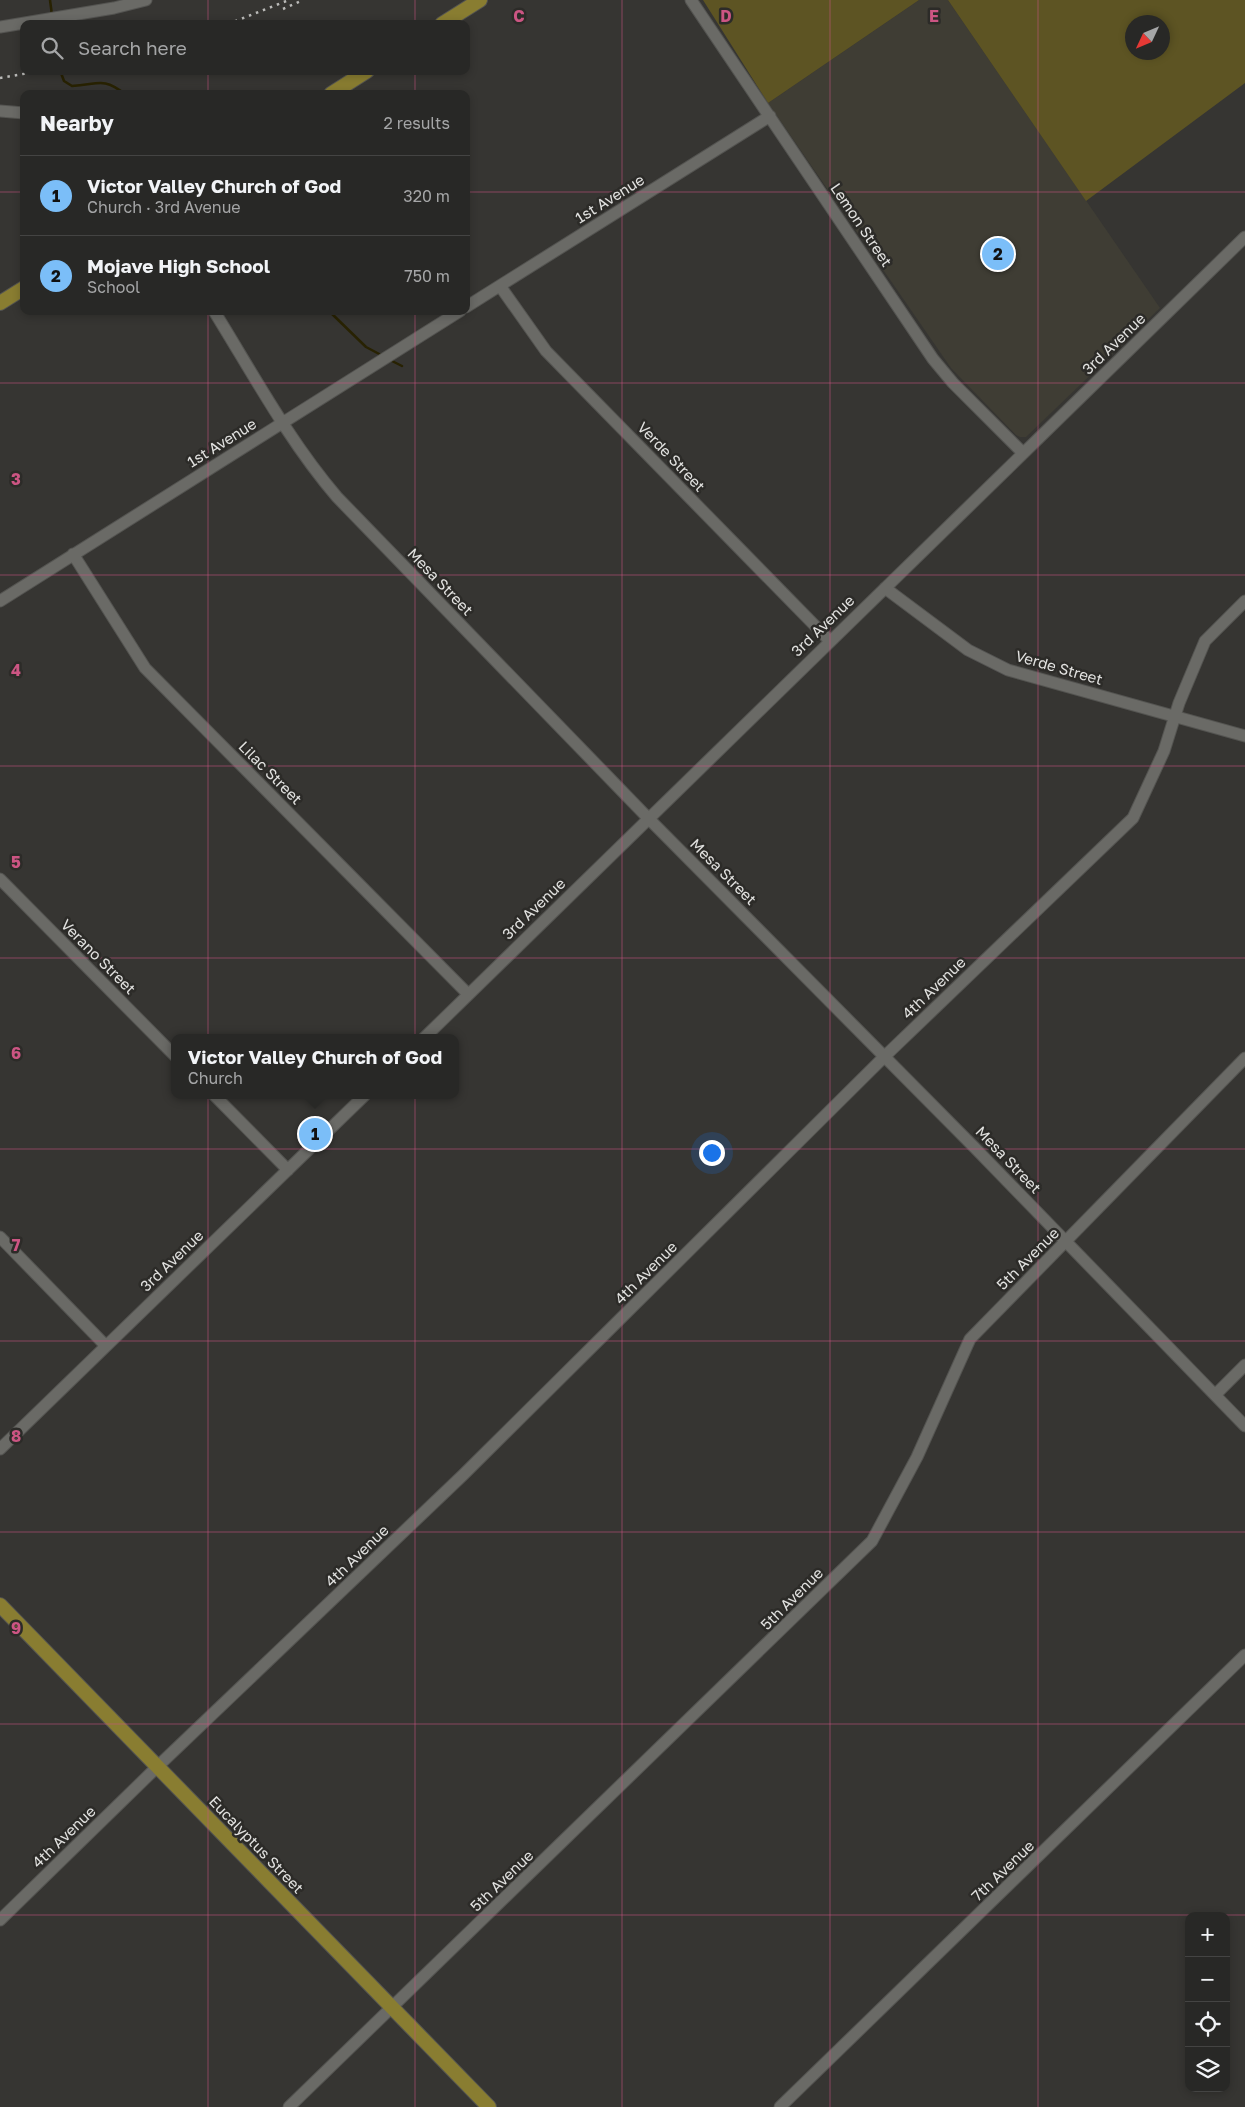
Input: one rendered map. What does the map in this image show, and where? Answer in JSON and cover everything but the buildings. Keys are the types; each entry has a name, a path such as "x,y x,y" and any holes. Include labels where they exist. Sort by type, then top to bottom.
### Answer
{"main road":[{"path":"448,20 480,0"},
{"path":"337,90 361,75"},
{"path":"0,303 20,290"},
{"name":"Eucalyptus Street","path":"0,1606 489,2107"}],"street":[{"path":"41,20 114,8 146,0"},
{"name":"Lemon Street","path":"691,0 937,364 1023,453"},
{"path":"0,27 20,24"},
{"path":"0,111 20,113"},
{"name":"1st Avenue","path":"470,305 770,116"},
{"name":"3rd Avenue","path":"428,1034 649,819 829,640 885,588 1245,237"},
{"name":"Verde Street","path":"500,286 546,351 829,640"},
{"name":"Mesa Street","path":"216,315 283,422 337,497 649,819 885,1056 1245,1426"},
{"name":"1st Avenue","path":"0,601 454,315"},
{"name":"Lilac Street","path":"73,554 144,668 468,994"},
{"name":"Verde Street","path":"885,588 968,650 1008,670 1245,736"},
{"name":"4th Avenue","path":"0,1920 157,1767 464,1475 885,1056 1133,818 1164,750 1179,703 1205,641 1245,601"},
{"name":"Verano Street","path":"0,879 171,1052"},
{"name":"5th Avenue","path":"289,2107 872,1541 880,1530 917,1457 970,1339 1245,1058"},
{"path":"218,1099 288,1170"},
{"name":"3rd Avenue","path":"0,1449 361,1099"},
{"path":"0,1237 106,1346"},
{"path":"1215,1395 1245,1366"},
{"name":"7th Avenue","path":"780,2107 1245,1656"}],"shaded area":[{"path":"703,0 919,0 768,103"},
{"path":"919,0 948,0 1160,308 1026,437 1016,435 951,368 768,103"},
{"path":"948,0 1245,0 1245,83 1086,201"}],"waterway":[{"path":"50,0 52,15"},
{"path":"62,75 64,81 72,86 105,83 120,90"},
{"path":"333,315 366,347 383,356"},
{"path":"390,360 402,366"}],"railway":[{"path":"238,20 289,0"},
{"path":"283,9 303,0"},
{"path":"0,78 20,74"}],"place":[{"name":"Mojave High School","path":"998,254"},
{"name":"Victor Valley Church of God","path":"315,1134"}]}
